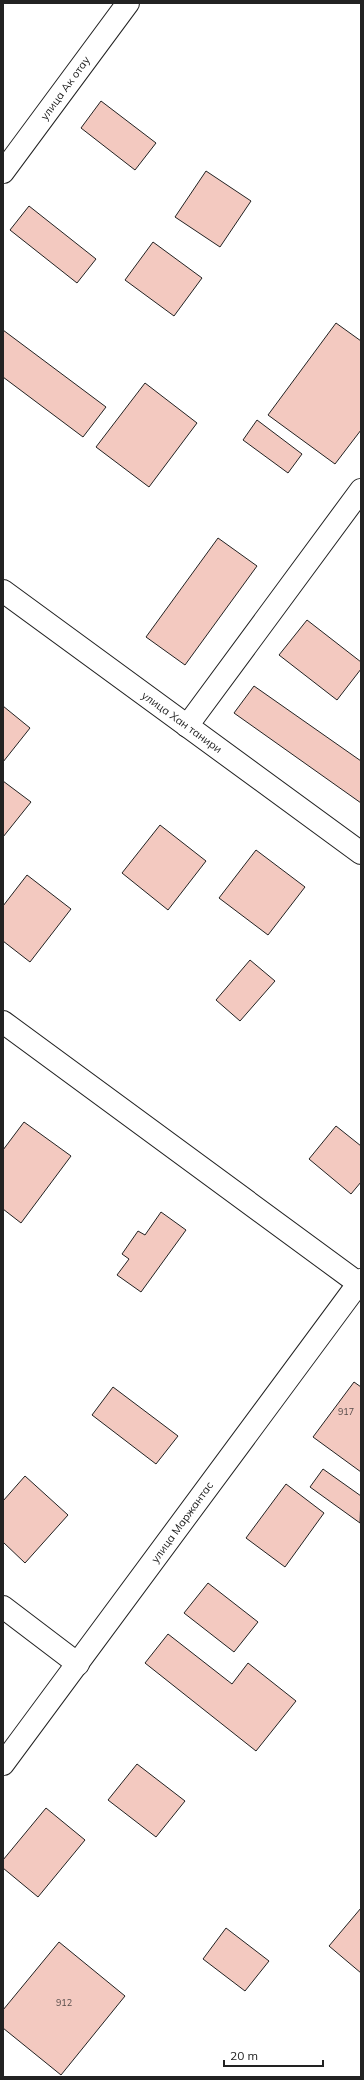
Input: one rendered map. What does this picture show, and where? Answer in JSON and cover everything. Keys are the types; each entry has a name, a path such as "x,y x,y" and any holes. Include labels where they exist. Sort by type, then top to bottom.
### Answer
{"street":[{"name":"улица Ак отау","path":"3,172 128,3"},
{"path":"187,726 361,490"},
{"name":"улица Хан танири","path":"3,591 361,853"},
{"path":"3,1022 360,1282"},
{"name":"улица Маржантас","path":"3,1764 360,1282"},
{"path":"3,1606 78,1664"}],"building":[{"path":"101,101 156,143 135,170 81,128"},
{"path":"206,171 251,201 220,247 175,217"},
{"path":"29,206 96,259 77,283 10,230"},
{"path":"153,242 202,278 174,316 125,280"},
{"path":"336,323 361,341 361,430 335,464 268,415"},
{"path":"3,330 106,407 83,437 3,377"},
{"path":"145,383 197,423 149,487 96,447"},
{"path":"257,420 302,454 288,473 243,440"},
{"path":"218,538 257,566 185,665 146,637"},
{"path":"307,620 361,662 361,669 337,700 279,655"},
{"path":"254,686 361,761 361,803 234,713"},
{"path":"3,706 30,728 3,762"},
{"path":"3,781 31,802 3,837"},
{"path":"160,825 206,861 168,910 122,873"},
{"path":"256,850 305,887 268,935 219,898"},
{"path":"27,875 71,909 30,962 3,941 3,906"},
{"path":"250,960 275,981 240,1021 216,1000"},
{"path":"24,1122 71,1156 21,1223 3,1209 3,1150"},
{"path":"336,1126 361,1146 361,1182 351,1194 309,1159"},
{"path":"161,1212 186,1230 141,1292 117,1275 129,1259 122,1254 138,1231 145,1235"},
{"path":"354,1382 361,1387 361,1472 313,1437"},
{"path":"113,1387 178,1436 156,1464 92,1415"},
{"path":"323,1469 361,1496 360,1523 310,1487"},
{"path":"25,1476 68,1515 25,1563 3,1542 3,1501"},
{"path":"286,1484 324,1513 285,1567 246,1538"},
{"path":"208,1583 258,1622 234,1652 184,1613"},
{"path":"168,1634 232,1684 248,1663 296,1701 256,1751 145,1663"},
{"path":"137,1764 185,1801 156,1837 108,1800"},
{"path":"46,1808 85,1840 38,1897 3,1868 3,1860"},
{"path":"361,1908 361,1973 329,1946"},
{"path":"226,1928 269,1961 245,1991 203,1959"},
{"path":"59,1942 125,1996 61,2075 3,2028 3,2010"}]}
